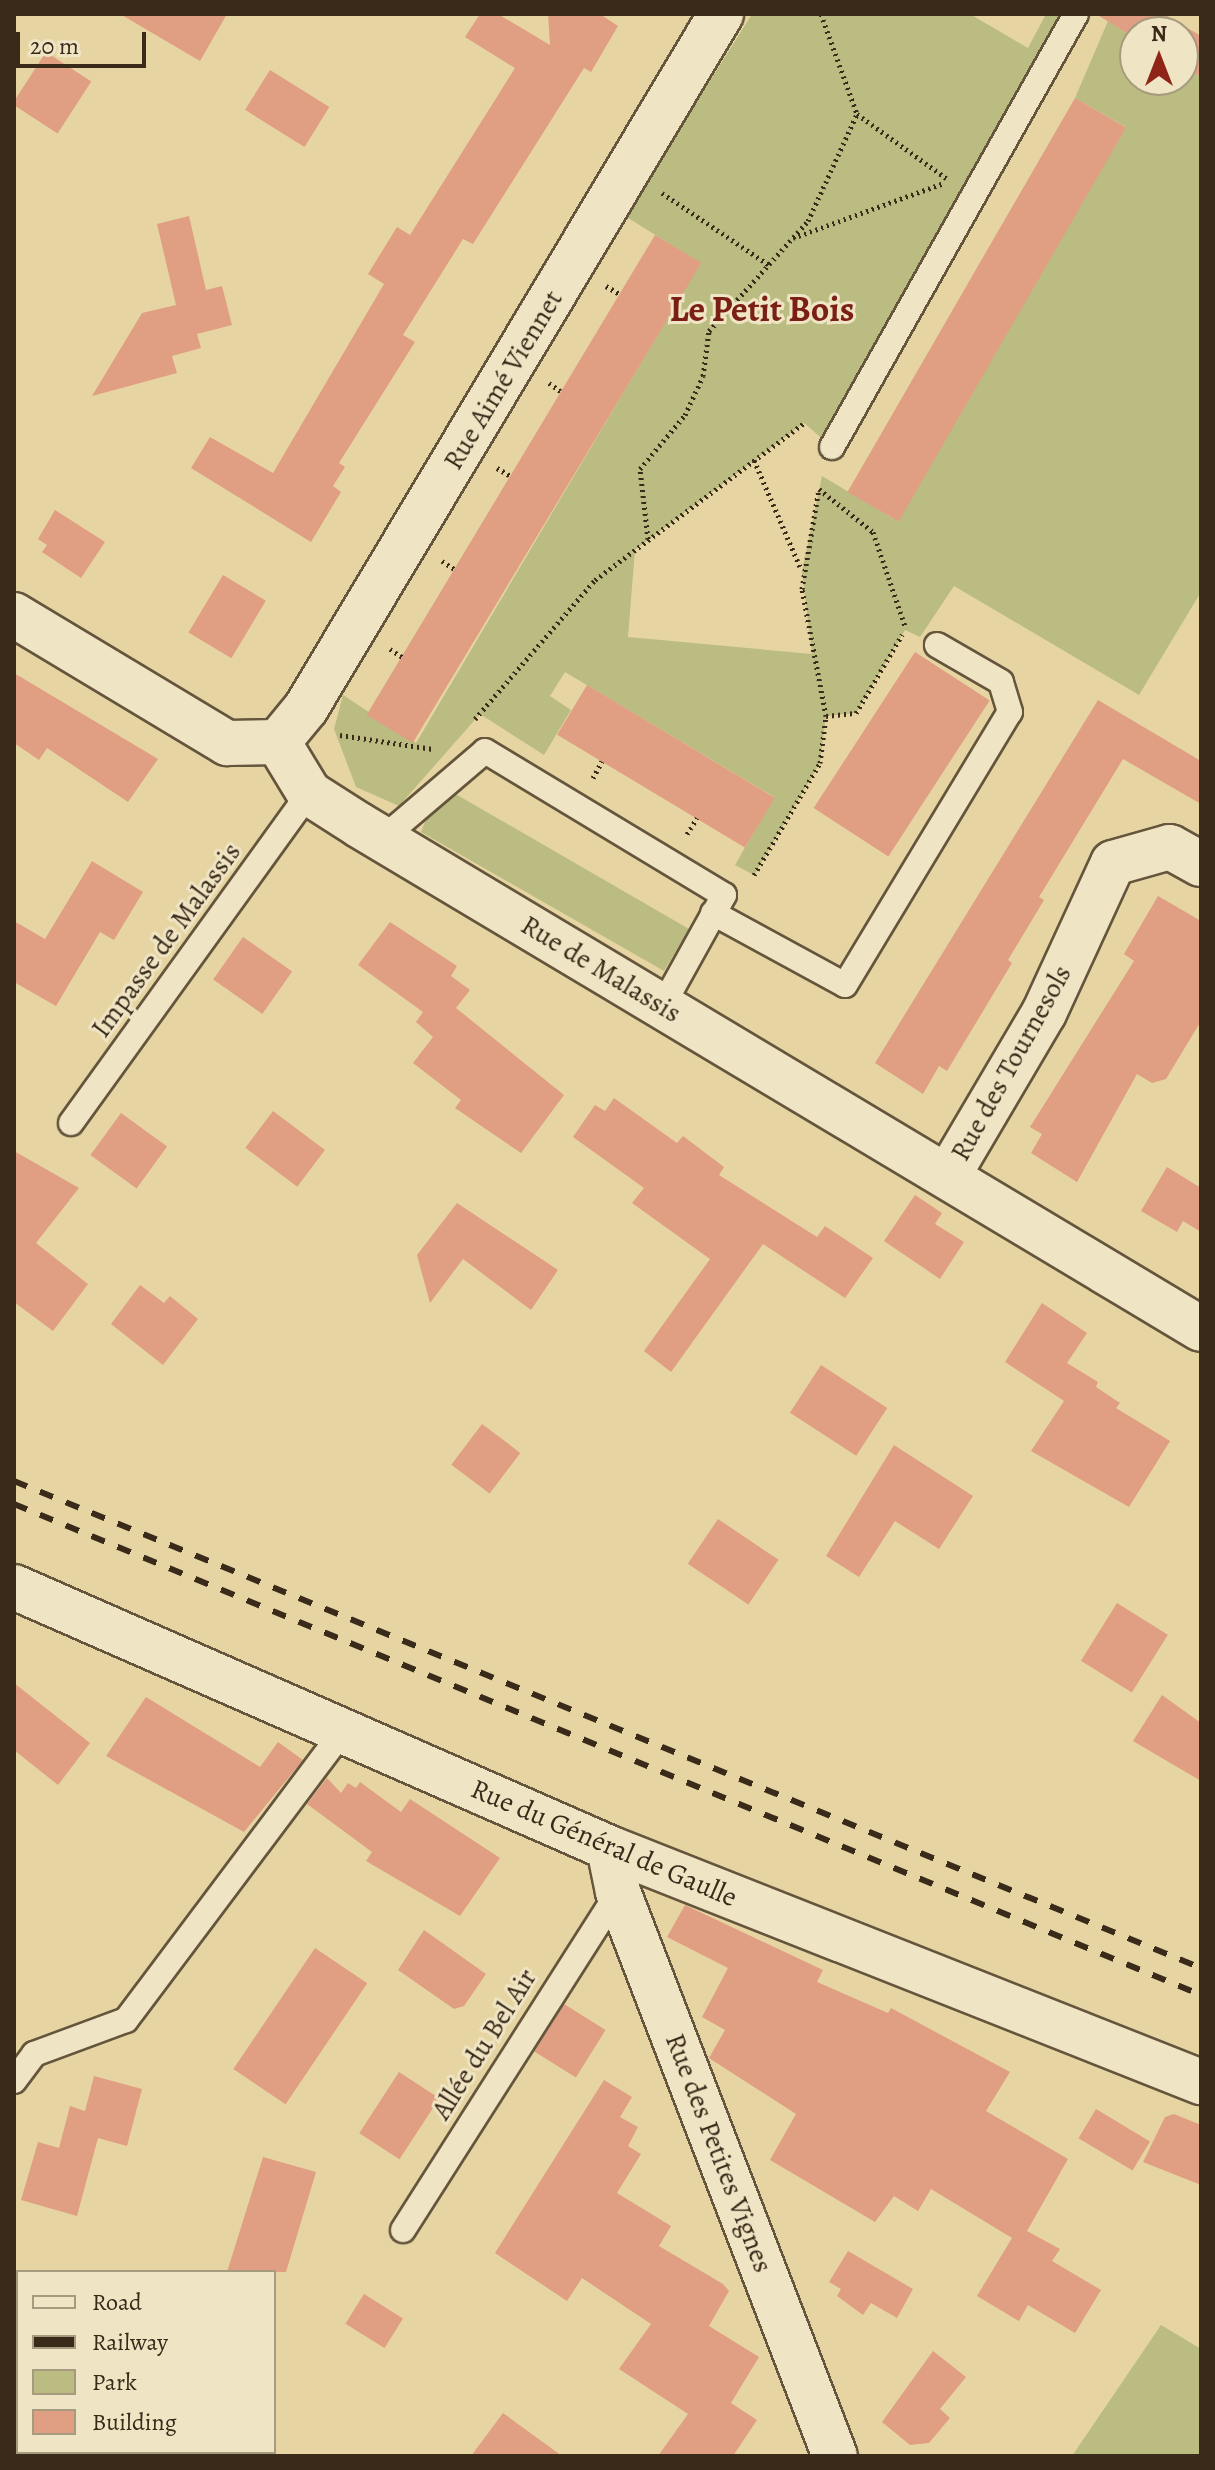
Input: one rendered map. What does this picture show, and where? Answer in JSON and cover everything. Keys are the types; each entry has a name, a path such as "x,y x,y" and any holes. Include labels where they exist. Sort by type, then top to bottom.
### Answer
{"street":[{"name":"Rue Aimé Viennet","path":"278,742 306,708 721,14"},
{"path":"14,615 227,743 278,742"},
{"name":"Rue de Malassis","path":"278,742 309,793 949,1174 1201,1329"},
{"name":"Rue des Tournesols","path":"949,1174 1044,1013 1113,863 1170,847 1201,864"},
{"name":"Rue du Général de Gaulle","path":"14,1587 609,1848 1201,2082"},
{"name":"Rue des Petites Vignes","path":"609,1848 618,1892 835,2456"}],"lane":[{"path":"832,447 1076,14"},
{"path":"713,913 845,985 1010,712 1001,682 937,645"},
{"path":"382,839 485,751 724,895 663,1005"},
{"name":"Impasse de Malassis","path":"71,1123 309,793"},
{"path":"14,2081 34,2054 126,2020 344,1730"},
{"name":"Allée du Bel Air","path":"403,2230 618,1892"}],"path":[{"path":"792,239 950,181 857,114 821,14"},
{"path":"648,540 640,469 685,415 703,376 709,331 808,221 857,114"},
{"path":"628,170 769,265"},
{"path":"471,723 595,580 804,423 832,447"},
{"path":"754,460 802,572 826,716 820,763 754,875"},
{"path":"802,572 819,489 873,532 906,629 937,645"},
{"path":"826,716 856,713 906,629"},
{"path":"335,734 448,751"}],"green space":[{"path":"752,14 970,14 1028,48 1046,14 1076,14 832,447 804,423 635,550 628,637 812,654 802,572 822,476 894,519 1126,127 1075,98 1108,21 1119,28 1119,96 1199,96 1201,77 1201,592 1139,695 954,586 920,637 905,630 856,713 826,716 820,763 754,875 735,865 774,797 565,672 550,696 571,710 544,755 480,714 399,806 356,787 334,729 343,695 416,743 700,263 625,216"},
{"path":"452,792 689,929 664,971 421,832 428,814"},
{"path":"1161,2325 1201,2349 1201,2456 1072,2456"}],"building":[{"path":"120,14 227,14 200,61"},
{"path":"480,14 498,14 550,45 548,14 600,14 618,26 591,72 584,68 473,244 463,239 403,335 415,342 339,463 345,467 333,486 341,492 311,542 191,468 210,437 273,473 384,284 368,274 397,227 410,235 515,68 465,37"},
{"path":"1096,14 1167,16 1119,16 1119,28"},
{"path":"1199,35 1201,36 1199,76"},
{"path":"46,52 91,81 58,133 14,105"},
{"path":"270,70 329,107 304,147 245,110"},
{"path":"1075,98 1126,128 899,522 848,492"},
{"path":"189,216 206,290 222,286 232,325 197,334 201,348 172,356 177,373 92,396 142,313 176,305 157,224"},
{"path":"655,235 701,263 413,743 367,715"},
{"path":"55,510 105,542 81,578 42,552 47,545 38,539"},
{"path":"223,575 266,601 231,658 188,632"},
{"path":"915,652 990,700 888,856 814,808"},
{"path":"14,673 158,759 128,802 47,748 39,760 14,743"},
{"path":"587,685 775,798 745,848 557,735"},
{"path":"1098,700 1201,761 1201,804 1123,759 1039,897 1044,900 1008,960 1012,963 947,1071 939,1066 923,1094 875,1063"},
{"path":"92,861 143,892 114,940 100,932 56,1006 14,982 14,921 45,939"},
{"path":"1158,896 1201,921 1201,1021 1166,1079 1152,1083 1137,1074 1077,1182 1031,1153 1042,1134 1030,1127 1134,961 1124,954"},
{"path":"390,922 457,966 451,976 470,990 456,1008 564,1095 521,1153 455,1108 461,1100 413,1063 433,1037 416,1022 423,1012 358,965"},
{"path":"243,937 292,971 262,1014 213,980"},
{"path":"614,1098 677,1143 683,1136 724,1167 719,1175 817,1237 825,1226 873,1258 845,1298 763,1244 671,1372 644,1351 710,1259 632,1203 644,1188 573,1137 595,1105 605,1111"},
{"path":"273,1111 325,1150 297,1187 245,1148"},
{"path":"121,1113 167,1147 137,1189 90,1155"},
{"path":"14,1151 79,1188 36,1243 88,1284 53,1331 14,1302"},
{"path":"1167,1167 1201,1188 1201,1232 1183,1221 1177,1232 1141,1211"},
{"path":"915,1195 942,1213 935,1224 964,1242 940,1279 884,1241"},
{"path":"457,1203 558,1270 531,1310 463,1259 430,1303 417,1255"},
{"path":"140,1285 164,1303 170,1296 198,1319 163,1365 111,1324"},
{"path":"1042,1303 1087,1333 1067,1363 1098,1382 1096,1387 1120,1403 1116,1408 1170,1441 1129,1507 1031,1451 1064,1401 1005,1362"},
{"path":"821,1365 887,1408 856,1456 790,1413"},
{"path":"482,1424 520,1453 490,1494 451,1465"},
{"path":"894,1445 973,1496 939,1549 895,1521 859,1577 826,1556"},
{"path":"718,1519 779,1560 748,1605 688,1564"},
{"path":"1117,1603 1168,1635 1132,1692 1081,1661"},
{"path":"14,1683 90,1743 58,1785 14,1750"},
{"path":"1162,1695 1201,1723 1201,1781 1133,1741"},
{"path":"146,1697 260,1767 278,1742 303,1760 244,1832 106,1756"},
{"path":"327,1778 341,1793 348,1783 356,1788 360,1782 401,1812 410,1799 500,1858 460,1916 366,1861 372,1852 307,1804"},
{"path":"685,1905 823,1970 817,1982 888,2013 891,2008 1010,2072 986,2111 1068,2159 1027,2231 1060,2249 1052,2261 1101,2290 1075,2333 1028,2305 1019,2321 977,2296 1012,2238 931,2189 918,2211 894,2196 875,2222 770,2160 796,2114 709,2058 725,2030 702,2017 728,1968 667,1937"},
{"path":"424,1930 486,1974 464,2006 454,2009 398,1970"},
{"path":"315,1948 367,1983 286,2104 233,2069"},
{"path":"564,2004 606,2030 576,2077 534,2051"},
{"path":"399,2072 439,2098 399,2159 359,2133"},
{"path":"94,2076 142,2089 127,2146 98,2138 77,2216 21,2200 38,2142 59,2148 70,2106 85,2111"},
{"path":"604,2080 632,2097 620,2117 638,2127 628,2146 641,2154 617,2193 671,2226 659,2246 723,2284 729,2291 709,2326 759,2357 731,2403 757,2420 733,2456 658,2456 688,2414 619,2369 651,2324 582,2278 567,2301 495,2253"},
{"path":"1096,2109 1150,2141 1132,2171 1078,2138"},
{"path":"1174,2114 1201,2125 1201,2185 1143,2162 1165,2117"},
{"path":"263,2157 316,2172 286,2272 228,2270"},
{"path":"848,2251 913,2289 897,2318 871,2303 863,2315 837,2296 841,2289 829,2282"},
{"path":"364,2294 403,2318 384,2348 345,2324"},
{"path":"933,2351 966,2377 940,2409 950,2418 929,2443 910,2445 882,2422"},
{"path":"503,2413 562,2456 471,2456"}],"railway":[{"path":"14,1481 1201,1968"},
{"path":"14,1504 1201,1995"}],"district":[{"name":"Le Petit Bois","path":"762,309"}]}
